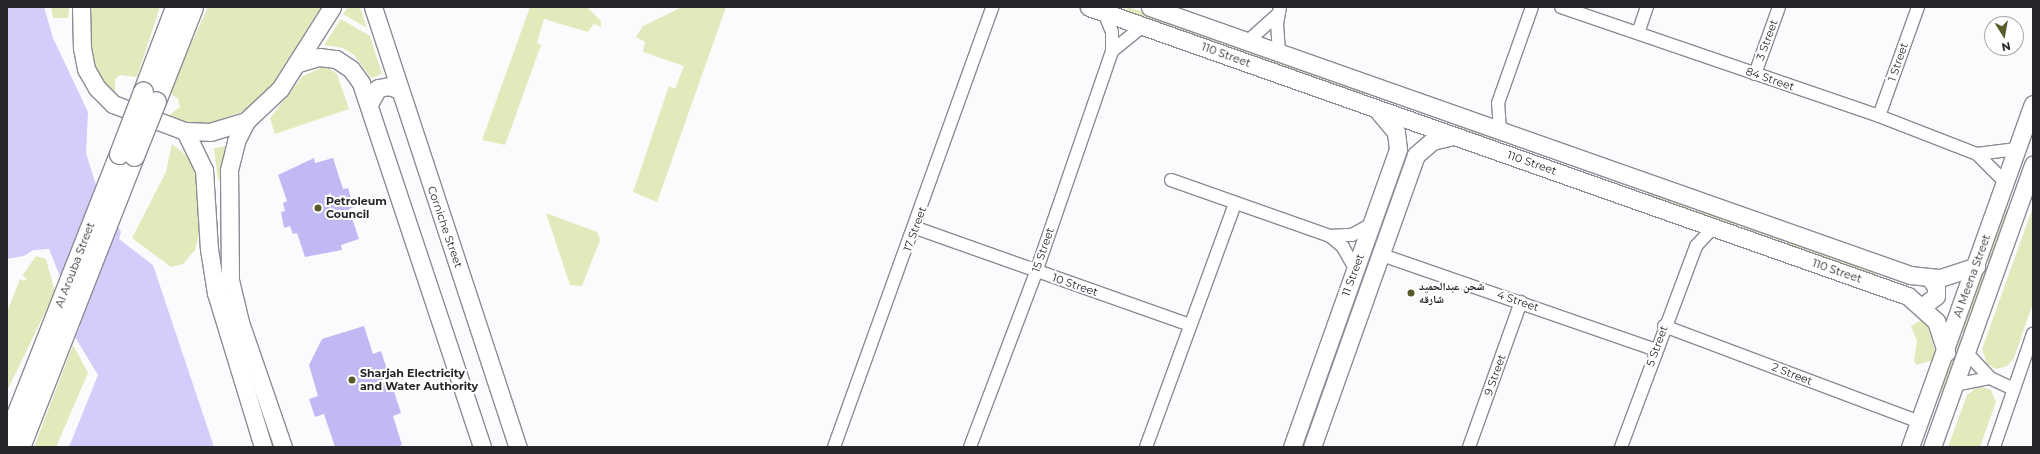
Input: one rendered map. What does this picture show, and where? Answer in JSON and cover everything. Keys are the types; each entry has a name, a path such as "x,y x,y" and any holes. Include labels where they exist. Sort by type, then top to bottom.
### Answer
{"main road":[{"path":"81,7 82,48 97,88 122,110 185,132 210,132 246,121 273,98 298,63 332,7"},
{"path":"154,93 175,7"},
{"path":"154,93 192,7"},
{"path":"154,93 175,68 202,7"},
{"name":"Corniche Street","path":"373,7 518,447"},
{"name":"110 Street","path":"1150,7 1902,272 1930,278 1949,277 1976,266"},
{"name":"110 Street","path":"1097,10 1903,294 1923,306 1938,326 1946,352"},
{"path":"298,63 319,57 344,63 361,83 482,447"},
{"path":"369,104 378,88 389,86 400,90"},
{"name":"Al Arouba Street","path":"20,447 58,331 154,93"},
{"path":"1375,108 1377,98 1398,103 1408,99"},
{"name":"Al Meena Street","path":"1910,447 1946,352 2033,104"},
{"name":"11 Street","path":"1292,447 1372,224 1399,143 1392,125 1375,108"},
{"path":"236,308 228,266 228,202 231,160 246,121"},
{"path":"2024,128 2032,134 2022,170 2025,186"},
{"path":"185,132 204,170 209,249 221,315 263,447"},
{"name":"11 Street","path":"1312,447 1379,254 1418,152 1432,141 1455,136"},
{"path":"1525,161 1545,159 1586,173 1597,165"},
{"name":"Al Meena Street","path":"1932,447 2033,165"},
{"path":"209,249 214,244 222,247 227,290 236,308 283,447"},
{"path":"1923,306 1932,302 1936,293 1930,278"},
{"path":"1334,384 1330,372 1340,337 1336,321"},
{"name":"Al Arouba Street","path":"7,438 35,368 58,331"},
{"path":"7,401 35,368"},
{"path":"1920,447 1930,418 1926,402"}],"street":[{"path":"1500,130 1498,103 1532,7"},
{"name":"84 Street","path":"1561,7 1879,116 1977,154 2006,183"},
{"path":"1638,34 1647,7"},
{"name":"3 Street","path":"1755,74 1779,7"},
{"name":"1 Street","path":"1879,116 1918,7"},
{"name":"17 Street","path":"834,447 916,228 992,8"},
{"name":"15 Street","path":"970,447 1036,272 1112,51 1112,32 1097,10"},
{"path":"1247,42 1279,11"},
{"path":"1279,11 1279,52"},
{"path":"1112,51 1143,26"},
{"path":"1476,122 1498,103"},
{"name":"84 Street","path":"1977,154 2017,149"},
{"path":"1171,180 1235,204 1330,236 1352,235 1372,224"},
{"path":"1146,447 1235,204"},
{"path":"1690,219 1696,246"},
{"name":"10 Street","path":"916,228 1036,272 1190,325"},
{"name":"5 Street","path":"1621,447 1664,326 1696,246 1714,228"},
{"path":"1330,236 1345,251 1355,269"},
{"name":"4 Street","path":"1379,254 1656,350"},
{"name":"9 Street","path":"1469,447 1521,302"},
{"name":"2 Street","path":"1664,326 1919,422"},
{"path":"1994,447 2033,334"},
{"path":"1966,352 1990,378 2014,389"},
{"path":"1954,385 1990,378"}],"green space":[{"path":"51,7 69,7 68,18 53,18"},
{"path":"90,7 160,7 137,77 120,75 115,79 115,92 126,104 102,84 90,58"},
{"path":"208,7 321,7 268,91 247,110 210,123 188,124 168,116 180,107 178,99 169,92"},
{"path":"348,7 360,7 367,28 343,14"},
{"path":"530,7 587,7 601,21 601,27 594,24 588,32 544,19 537,43 541,45 505,145 482,140"},
{"path":"682,7 726,7 657,202 633,192 669,86 675,89 684,66 643,52 645,42 636,37 643,26"},
{"path":"1128,7 1173,22 1171,28 1126,12"},
{"path":"341,19 370,36 382,74 371,78 354,55 343,48 324,45"},
{"path":"1176,23 1221,39 1219,45 1174,29"},
{"path":"1224,40 1269,56 1267,62 1222,46"},
{"path":"1272,57 1318,73 1316,79 1270,63"},
{"path":"325,66 337,74 349,109 275,134 270,118 303,76"},
{"path":"1321,75 1366,91 1364,96 1319,80"},
{"path":"1456,122 1497,137 1495,143 1454,128"},
{"path":"172,144 192,160 201,186 199,235 195,250 183,264 171,267 132,238 166,172"},
{"path":"227,146 223,181 218,180 214,148"},
{"path":"1649,191 1693,206 1691,212 1647,196"},
{"path":"1696,207 1739,222 1738,228 1694,213"},
{"path":"2033,207 2033,303 2014,358 2007,366 1996,369 1987,364 1982,349"},
{"path":"2004,208 2009,210 1990,263 1984,261"},
{"path":"546,213 597,232 600,240 582,286 570,285"},
{"path":"1742,223 1785,239 1783,244 1740,229"},
{"path":"1788,240 1832,256 1830,261 1786,245"},
{"path":"36,256 46,259 55,292 7,391 7,312 20,279 24,281 27,278 22,276"},
{"path":"1835,256 1878,272 1876,277 1833,262"},
{"path":"1983,265 1989,267 1967,334 1961,333"},
{"path":"1925,318 1936,354 1933,360 1917,365 1914,361 1917,341 1911,326"},
{"path":"1957,336 1963,338 1944,394 1939,392"},
{"path":"73,345 88,373 56,447 34,447"},
{"path":"1979,386 1991,390 1996,402 1980,447 1948,447 1967,395"}],"shaded area":[{"path":"7,7 44,7 53,38 88,112 86,153 96,185 121,232 119,239 153,265 214,447 69,447 98,375 75,337 80,327 49,249 33,250 24,256 7,259"}],"building":[{"name":"Petroleum Council","path":"314,158 315,163 333,158 343,189 348,188 354,207 349,209 359,239 341,245 342,250 305,257 297,233 293,234 290,226 284,228 281,212 285,211 283,203 287,201 278,175"},
{"name":"Sharjah Electricity and Water Authority","path":"364,326 373,354 381,351 401,413 393,416 402,445 396,447 335,447 324,414 315,417 309,399 318,396 309,365 322,339"}],"place":[{"name":"Petroleum Council","path":"318,208"},
{"name":"شحن عبدالحميد شارقه","path":"1411,293"},
{"name":"Sharjah Electricity and Water Authority","path":"352,380"}]}
